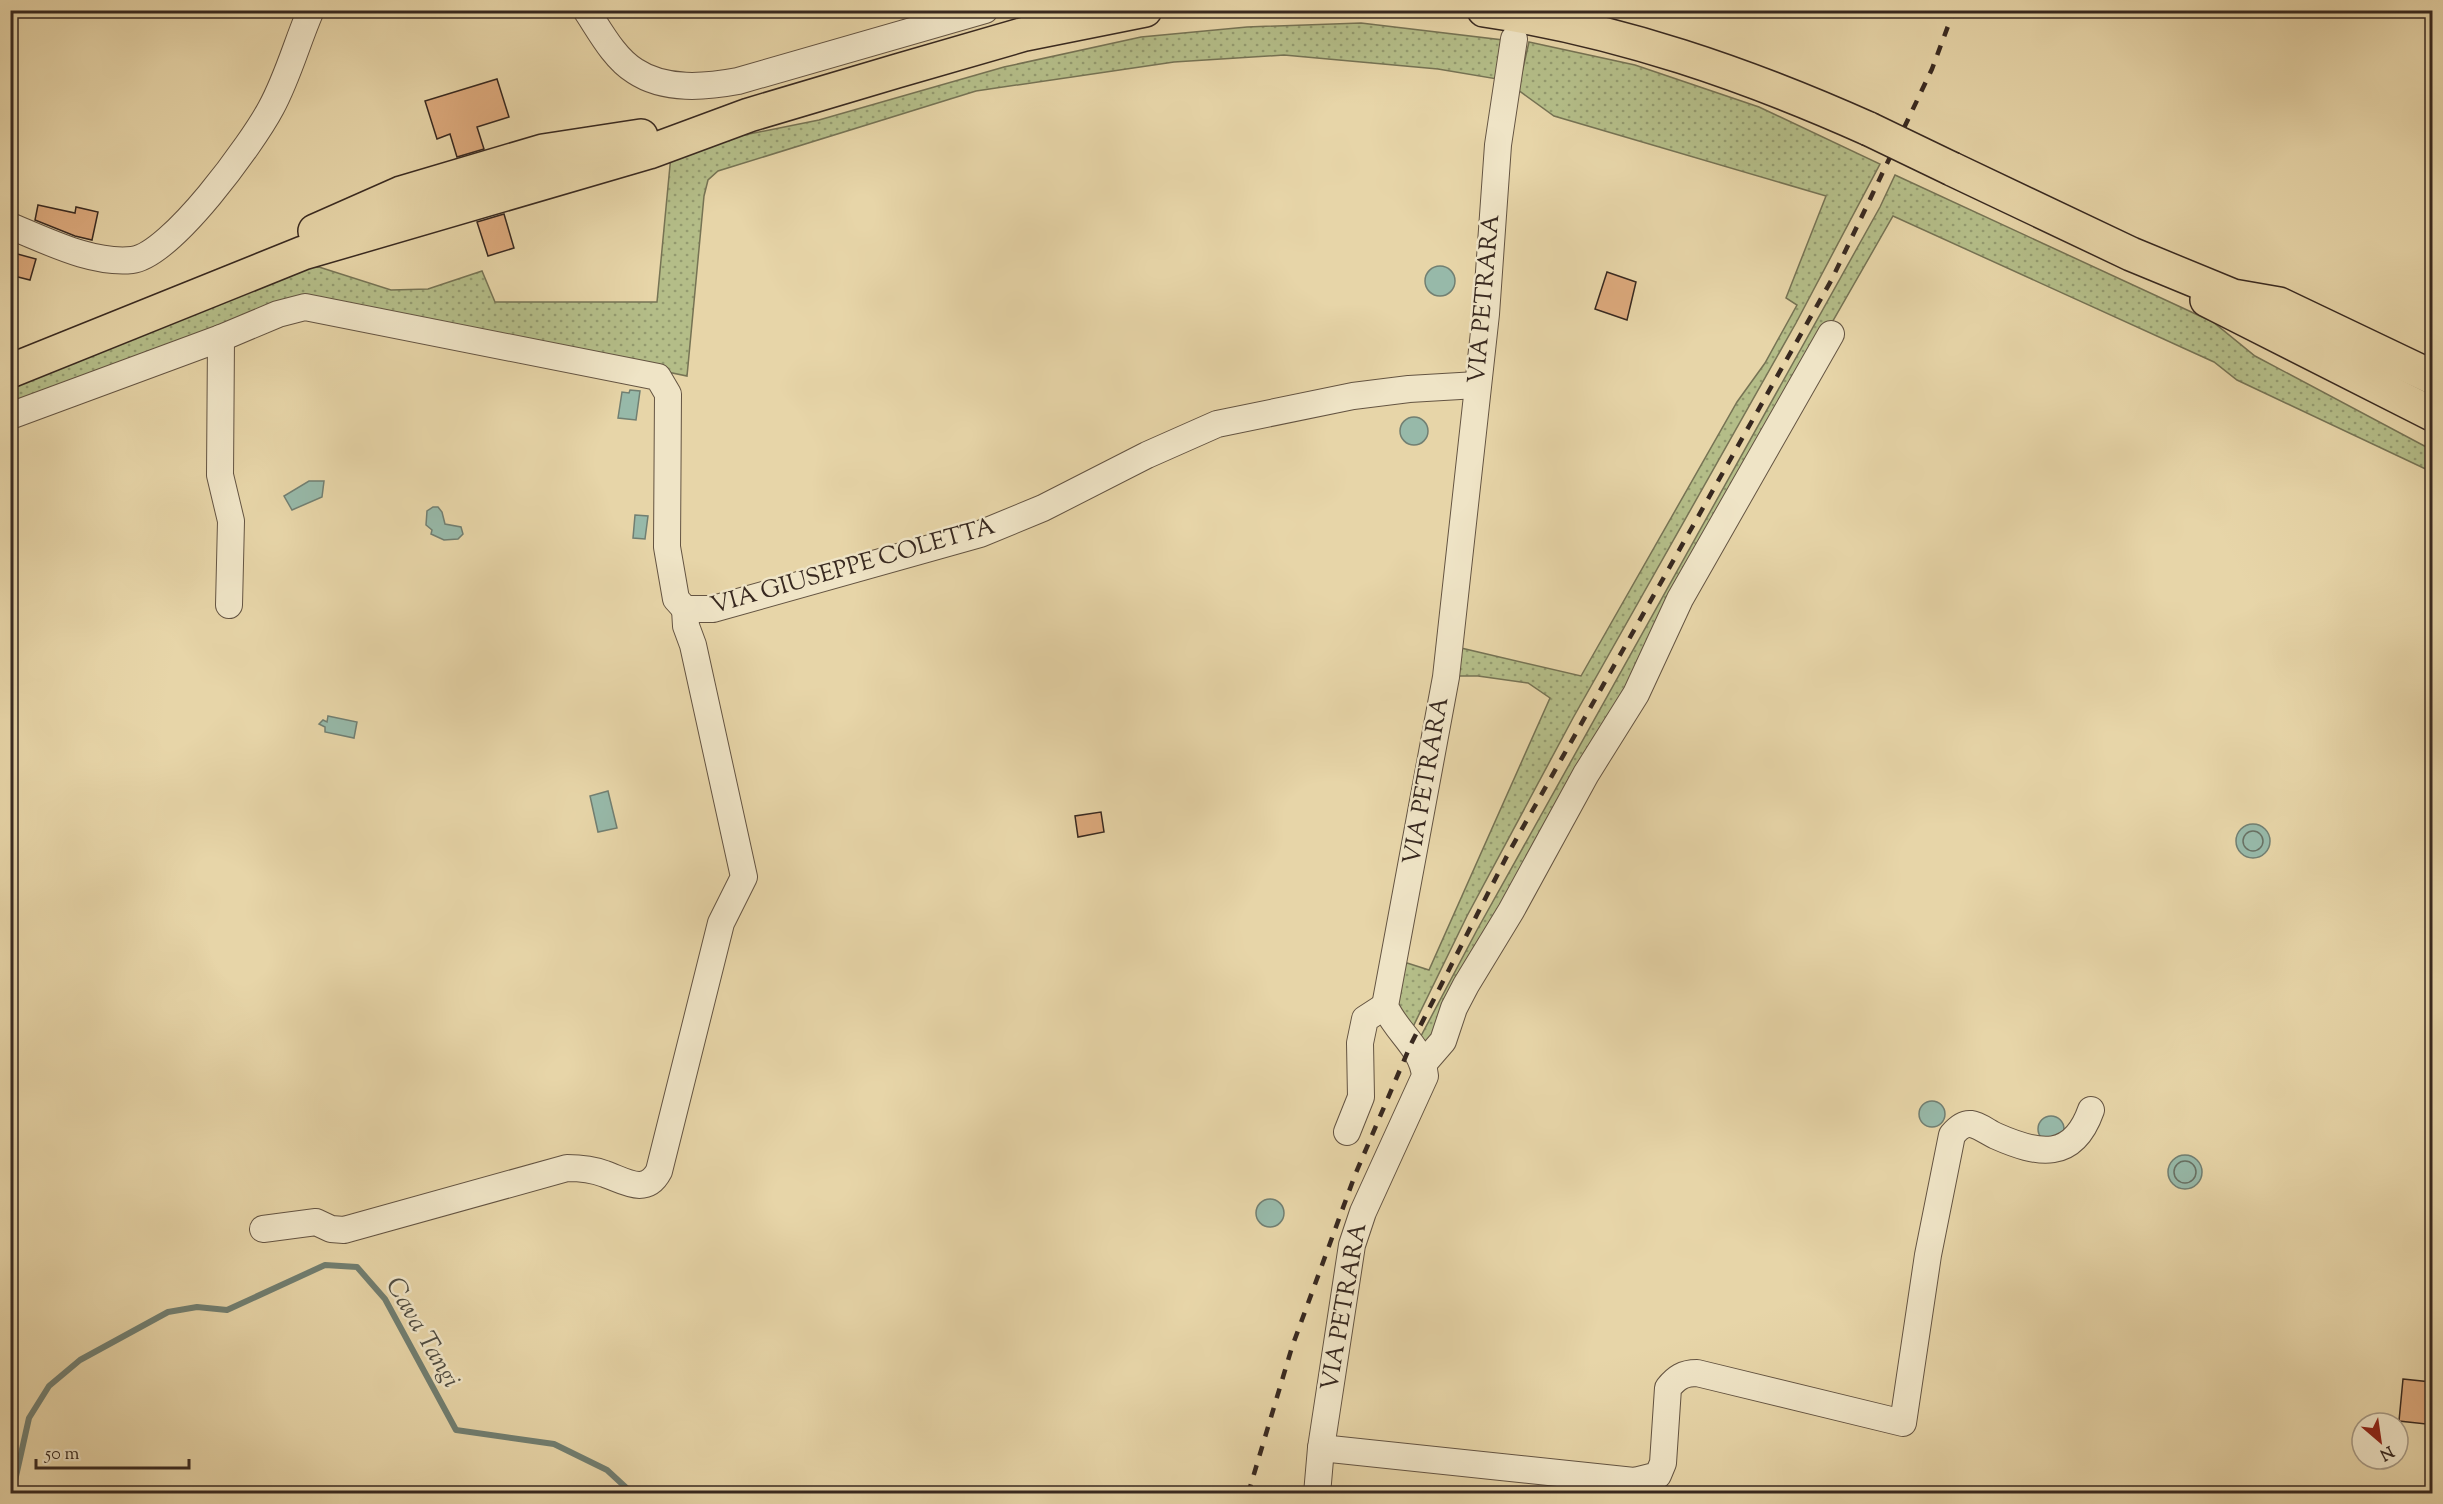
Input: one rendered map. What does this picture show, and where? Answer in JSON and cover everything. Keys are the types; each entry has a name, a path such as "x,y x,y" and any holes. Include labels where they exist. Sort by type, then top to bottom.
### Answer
{"highway":[{"path":"10,371 303,253 649,152 749,115 1025,34 1145,10"},
{"path":"1484,10 1595,32 1653,47 1791,94 2131,254 2233,296 2433,393"},
{"path":"10,354 298,239 401,193 543,151 646,135 749,115"},
{"path":"2131,254 2223,310 2433,414"},
{"path":"2233,296 2279,304 2433,377"},
{"path":"2288,342 2356,390 2433,430"}],"street":[{"path":"10,226 72,250 114,260 135,260 152,252 173,237 247,146 272,107 311,10"},
{"path":"586,10 621,59 636,72 668,84 707,87 738,81 985,10"},
{"name":"VIA PETRARA","path":"1385,1006 1446,677 1486,314 1498,145 1514,39"},
{"name":"VIA GIUSEPPE COLETTA","path":"10,416 221,339 278,314 305,308 658,377 668,394 668,548 676,599 685,609 713,609 980,534 1043,508 1147,454 1217,424 1353,396 1409,389 1477,385"},
{"path":"1347,1132 1361,1097 1360,1043 1365,1019 1385,1006 1389,1017 1424,1063 1443,1041 1454,1008 1466,985 1511,911 1586,774 1636,694 1680,599 1831,334"},
{"path":"221,339 220,475 231,521 229,605"},
{"path":"263,1229 316,1222 332,1229 344,1230 567,1168 586,1168 637,1185 646,1185 655,1179 659,1171 721,923 744,877 693,645 686,626 685,609"},
{"name":"VIA PETRARA","path":"1317,1494 1321,1448 1352,1245 1363,1212 1425,1076 1424,1063"},
{"path":"1321,1448 1634,1481 1648,1479 1658,1475 1663,1463 1668,1388 1675,1379 1686,1373 1697,1373 1903,1423 1928,1256 1952,1135 1960,1126 1971,1124 1998,1137 2040,1150 2055,1151 2069,1144 2084,1128 2091,1110"}],"green space":[{"path":"1361,23 1503,40 1497,79 1438,69 1284,55 1174,62 976,91 718,171 708,180 704,196 687,376 325,301 11,411 11,382 294,268 319,267 391,290 428,289 482,271 495,302 657,302 671,155 719,140 819,120 1004,67 1141,37 1247,27"},
{"path":"1529,42 1635,65 1759,107 1880,164 1796,323 1573,718 1467,916 1409,1035 1400,1018 1398,1000 1404,962 1429,970 1550,698 1528,683 1478,676 1459,676 1461,648 1581,676 1737,402 1765,363 1797,305 1786,298 1826,196 1554,116 1518,90"},
{"path":"1895,175 2213,322 2255,356 2432,450 2432,472 2237,380 2214,362 1893,216 1688,574 1433,1045 1425,1043 1421,1036 1477,930 1880,207"}],"water":[{"path":"1440,266 1451,270 1455,281 1451,292 1440,296 1429,292 1425,281 1429,270"},
{"path":"630,390 640,391 636,420 618,418 622,392 629,393"},
{"path":"1414,417 1424,421 1428,431 1424,441 1414,445 1404,441 1400,431 1404,421"},
{"path":"309,481 324,481 322,497 292,510 284,496"},
{"path":"438,507 442,512 445,524 461,527 463,534 458,539 444,540 431,534 432,530 426,525 427,511"},
{"path":"635,515 648,516 645,539 633,538"},
{"path":"328,716 357,722 354,738 325,732 325,727 319,724 323,720 327,722"},
{"path":"608,791 617,828 598,832 590,796"},
{"path":"2253,824 2265,829 2270,841 2265,853 2253,858 2241,853 2236,841 2241,829"},
{"path":"1932,1101 1941,1105 1945,1114 1941,1123 1932,1127 1923,1123 1919,1114 1923,1105"},
{"path":"2051,1116 2060,1120 2064,1129 2060,1138 2051,1142 2042,1138 2038,1129 2042,1120"},
{"path":"2185,1155 2197,1160 2202,1172 2197,1184 2185,1189 2173,1184 2168,1172 2173,1160"},
{"path":"1270,1199 1280,1203 1284,1213 1280,1223 1270,1227 1260,1223 1256,1213 1260,1203"}],"building":[{"path":"497,79 509,117 477,127 484,149 457,157 450,134 437,139 425,101"},
{"path":"38,205 75,213 76,207 98,212 92,240 75,236 35,220"},
{"path":"504,214 514,248 488,256 477,222"},
{"path":"10,252 36,259 30,280 10,275"},
{"path":"1607,272 1636,282 1627,320 1595,309"},
{"path":"1101,812 1104,832 1078,837 1075,816"},
{"path":"2403,1379 2431,1382 2426,1424 2410,1422 2410,1411 2400,1411"}],"waterway":[{"name":"Cava Tangi","path":"12,1494 29,1418 49,1386 80,1360 168,1312 197,1307 227,1310 325,1265 357,1267 385,1299 456,1430 554,1444 607,1470 633,1494"}],"railway":[{"path":"1248,1494 1292,1347 1355,1175 1411,1044 1509,852 1832,279 1932,69 1954,10"}]}
